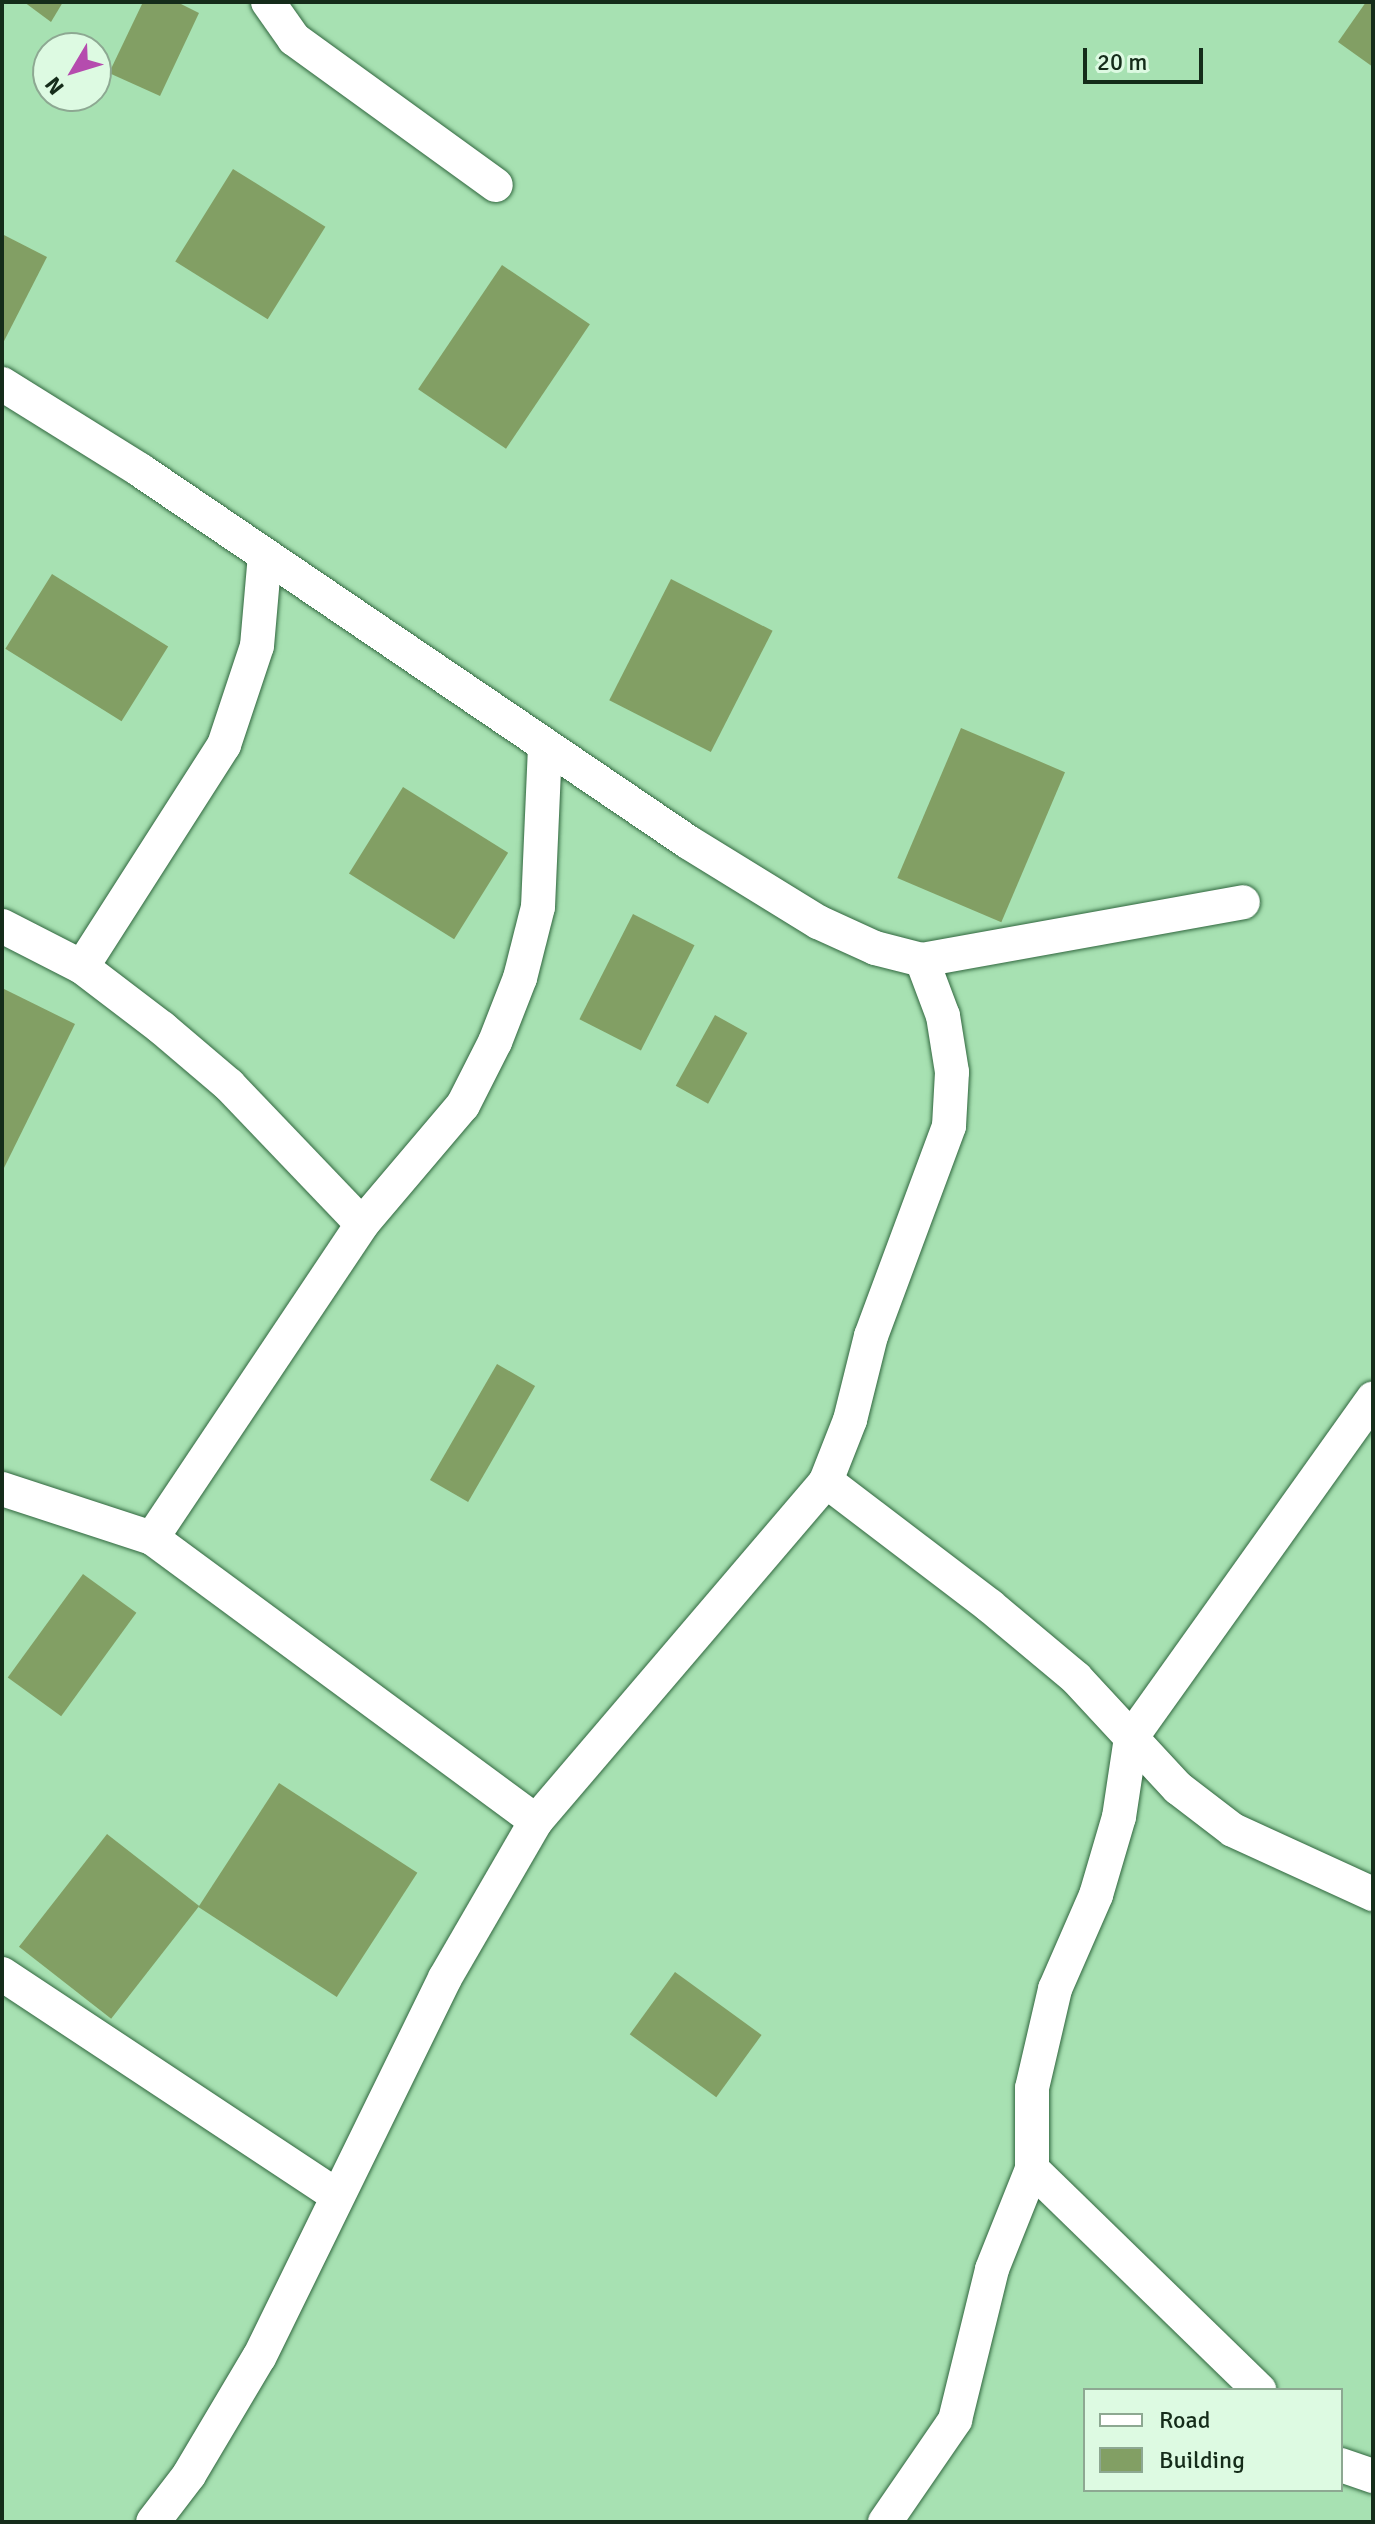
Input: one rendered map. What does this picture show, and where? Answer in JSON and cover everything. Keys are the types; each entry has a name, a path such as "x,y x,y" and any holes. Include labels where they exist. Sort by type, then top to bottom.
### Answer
{"street":[{"path":"268,2 294,39 496,185"},
{"path":"2,384 265,555 688,842 818,922 875,948 922,960 1243,902"},
{"path":"82,967 224,745 257,646 265,555"},
{"path":"152,1538 362,1224 463,1105 520,978 538,907 545,745"},
{"path":"2,926 82,967 229,1085 362,1224"},
{"path":"153,2522 189,2475 259,2357 445,1978 536,1821 826,1481 850,1420 871,1336 949,1126 950,1058 943,1016 922,960"},
{"path":"885,2522 955,2420 992,2269 1032,2169 1035,2074 1055,1989 1096,1895 1119,1817 1131,1738 1373,1399"},
{"path":"826,1481 990,1606 1076,1678 1178,1788 1233,1830 1373,1894"},
{"path":"2,1489 152,1538 536,1821"},
{"path":"2,1974 337,2196"},
{"path":"1032,2169 1257,2388"},
{"path":"1343,2466 1373,2476"}],"building":[{"path":"24,2 63,2 51,22"},
{"path":"143,2 177,2 199,13 160,96 112,74 112,67"},
{"path":"1366,2 1373,2 1373,67 1338,42"},
{"path":"233,169 325,227 268,319 175,261"},
{"path":"2,234 47,257 2,345"},
{"path":"502,265 590,324 506,449 418,389"},
{"path":"52,574 168,647 122,721 5,649"},
{"path":"671,579 773,631 711,752 609,700"},
{"path":"961,728 1065,772 1001,922 897,878"},
{"path":"403,787 508,853 454,939 349,874"},
{"path":"633,914 694,945 641,1050 579,1019"},
{"path":"2,988 75,1024 2,1172"},
{"path":"715,1015 747,1033 708,1104 676,1086"},
{"path":"497,1364 535,1386 468,1502 430,1480"},
{"path":"83,1574 136,1613 61,1716 8,1678"},
{"path":"279,1783 417,1873 337,1997 198,1907"},
{"path":"107,1834 199,1906 111,2019 19,1947"},
{"path":"675,1972 762,2035 716,2097 630,2034"}]}
